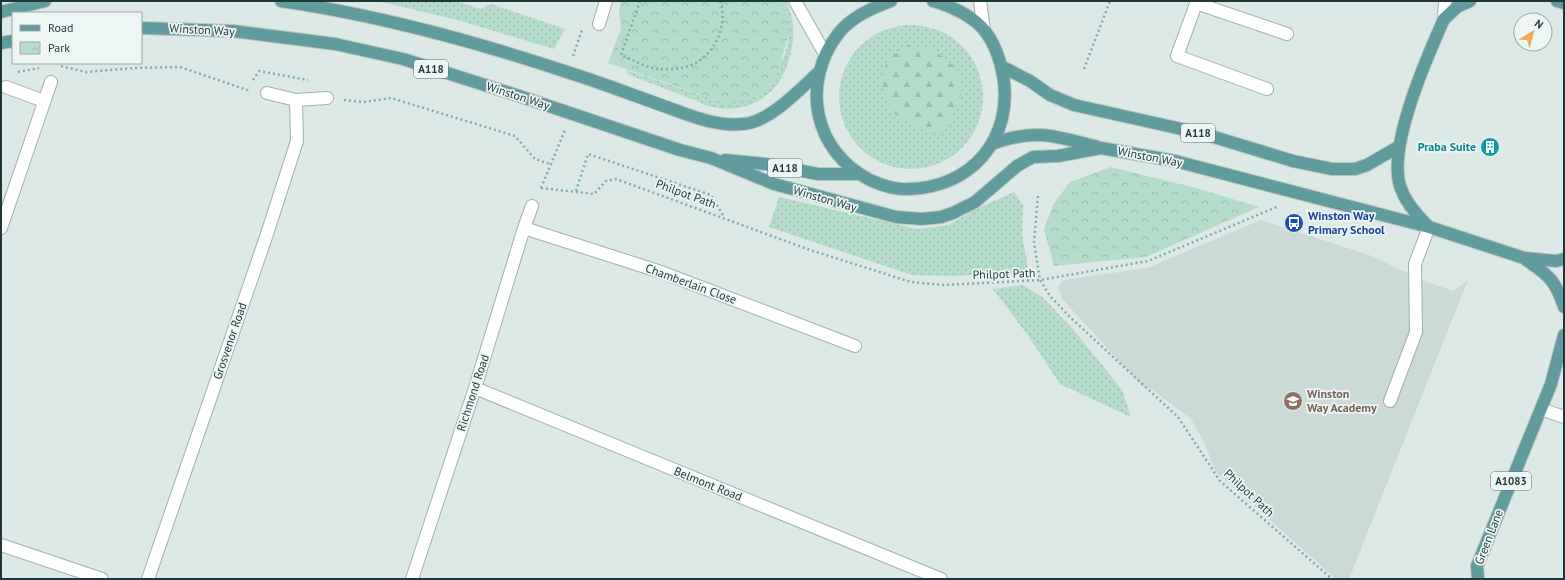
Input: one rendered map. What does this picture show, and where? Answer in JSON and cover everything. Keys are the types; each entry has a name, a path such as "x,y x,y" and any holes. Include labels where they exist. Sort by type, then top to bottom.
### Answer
{"main road":[{"path":"1,12 45,1"},
{"path":"281,1 339,10 395,22 452,37 568,72 711,123 743,124 766,116 790,99 819,72"},
{"path":"891,1 875,3 838,33 825,54 819,72 816,95 819,118 827,140 841,158 858,174 881,185 906,190 931,188 955,179 976,164 992,144 1003,119 1006,92 996,47 984,30 952,8 933,1"},
{"name":"A118","path":"1429,227 1412,210 1399,182 1398,147 1406,118 1444,19 1457,7 1470,1"},
{"path":"1556,1 1564,3"},
{"name":"Winston Way","path":"142,28 233,31 343,45 403,59 680,150 711,158 774,184 861,209 896,217 922,219 947,215 975,202 1006,174 1033,157 1058,156 1101,148 1175,161 1429,227 1524,258"},
{"path":"1,43 12,41"},
{"name":"A118","path":"1001,66 1030,81 1050,95 1074,106 1204,134 1293,160 1332,169 1355,170 1398,147"},
{"name":"A118","path":"992,144 1011,137 1040,134 1063,138 1101,148"},
{"name":"A118","path":"711,158 766,164 818,174 858,174"},
{"path":"1524,258 1543,271 1555,282 1564,307"},
{"name":"A118","path":"1524,258 1556,261 1564,259"},
{"name":"Green Lane","path":"1478,579 1477,566 1551,384 1564,335"},
{"name":"Green Lane","path":"1551,384 1564,366"}],"street":[{"path":"599,24 606,1"},
{"path":"795,1 825,54"},
{"path":"980,1 984,30"},
{"path":"1444,19 1445,1"},
{"path":"1267,89 1176,56 1197,2 1287,34"},
{"path":"1,228 51,82"},
{"path":"6,87 44,101"},
{"path":"267,93 296,100 327,98"},
{"name":"Grosvenor Road","path":"148,579 266,237 297,141 296,100"},
{"name":"Richmond Road","path":"412,579 475,388 532,206"},
{"path":"1390,401 1416,332 1415,264 1429,227"},
{"name":"Chamberlain Close","path":"524,228 661,272 855,346"},
{"name":"Belmont Road","path":"475,388 941,579"},
{"path":"1541,410 1564,417"},
{"path":"1,545 102,579"}],"path":[{"path":"640,1 621,55 657,69 684,68 698,62 714,46 722,27 723,9 720,1"},
{"path":"1084,69 1110,1"},
{"path":"572,58 584,25 599,24"},
{"path":"571,132 564,130 541,188 575,191 588,154 711,195 724,218"},
{"name":"Philpot Path","path":"575,191 594,194 606,181 616,179 810,250 911,282 944,285 1040,280 1050,296 1071,318 1178,417 1220,481 1332,579"},
{"path":"1038,196 1034,242 1040,280 1148,261 1260,214"}],"shaded area":[{"name":"Winston Way Academy","path":"1261,220 1369,255 1425,281 1453,291 1468,280 1349,579 1336,579 1215,471 1205,444 1191,419 1146,385 1143,387 1063,300 1058,288 1062,281 1070,279 1147,268"}],"green space":[{"path":"378,1 456,1 481,9 491,4 565,29 554,49 461,21"},
{"path":"621,1 781,1 785,7 789,21 789,34 780,64 772,83 759,95 746,100 725,103 608,63 621,29 619,11"},
{"path":"781,1 786,1 792,16 793,24 792,47 788,63 777,85 769,94 748,105 725,109 709,106 629,75 626,70 725,103 764,77 781,63 788,40 789,23 785,7"},
{"path":"904,25 918,25 932,28 951,37 967,51 980,76 983,97 980,118 974,131 967,143 957,153 932,166 918,169 904,169 890,166 871,157 855,143 842,118 839,104 839,90 842,76 851,57 865,41 890,28"},
{"path":"908,45 934,50 953,65 962,86 959,105 949,123 939,132 925,132 893,113 881,83 887,60"},
{"path":"1111,167 1196,188 1259,207 1146,257 1054,266 1044,229 1054,203 1070,182"},
{"path":"1014,192 1023,205 1022,235 1028,268 1024,273 950,276 912,275 769,227 779,197 917,229 949,225 974,210"},
{"path":"1023,285 1042,297 1072,328 1122,390 1131,417 1060,384 1027,334 993,289"}],"place":[{"name":"Praba Suite","path":"1490,147"},
{"name":"Winston Way Primary School","path":"1294,223"},
{"name":"Winston Way Academy","path":"1293,401"}]}
